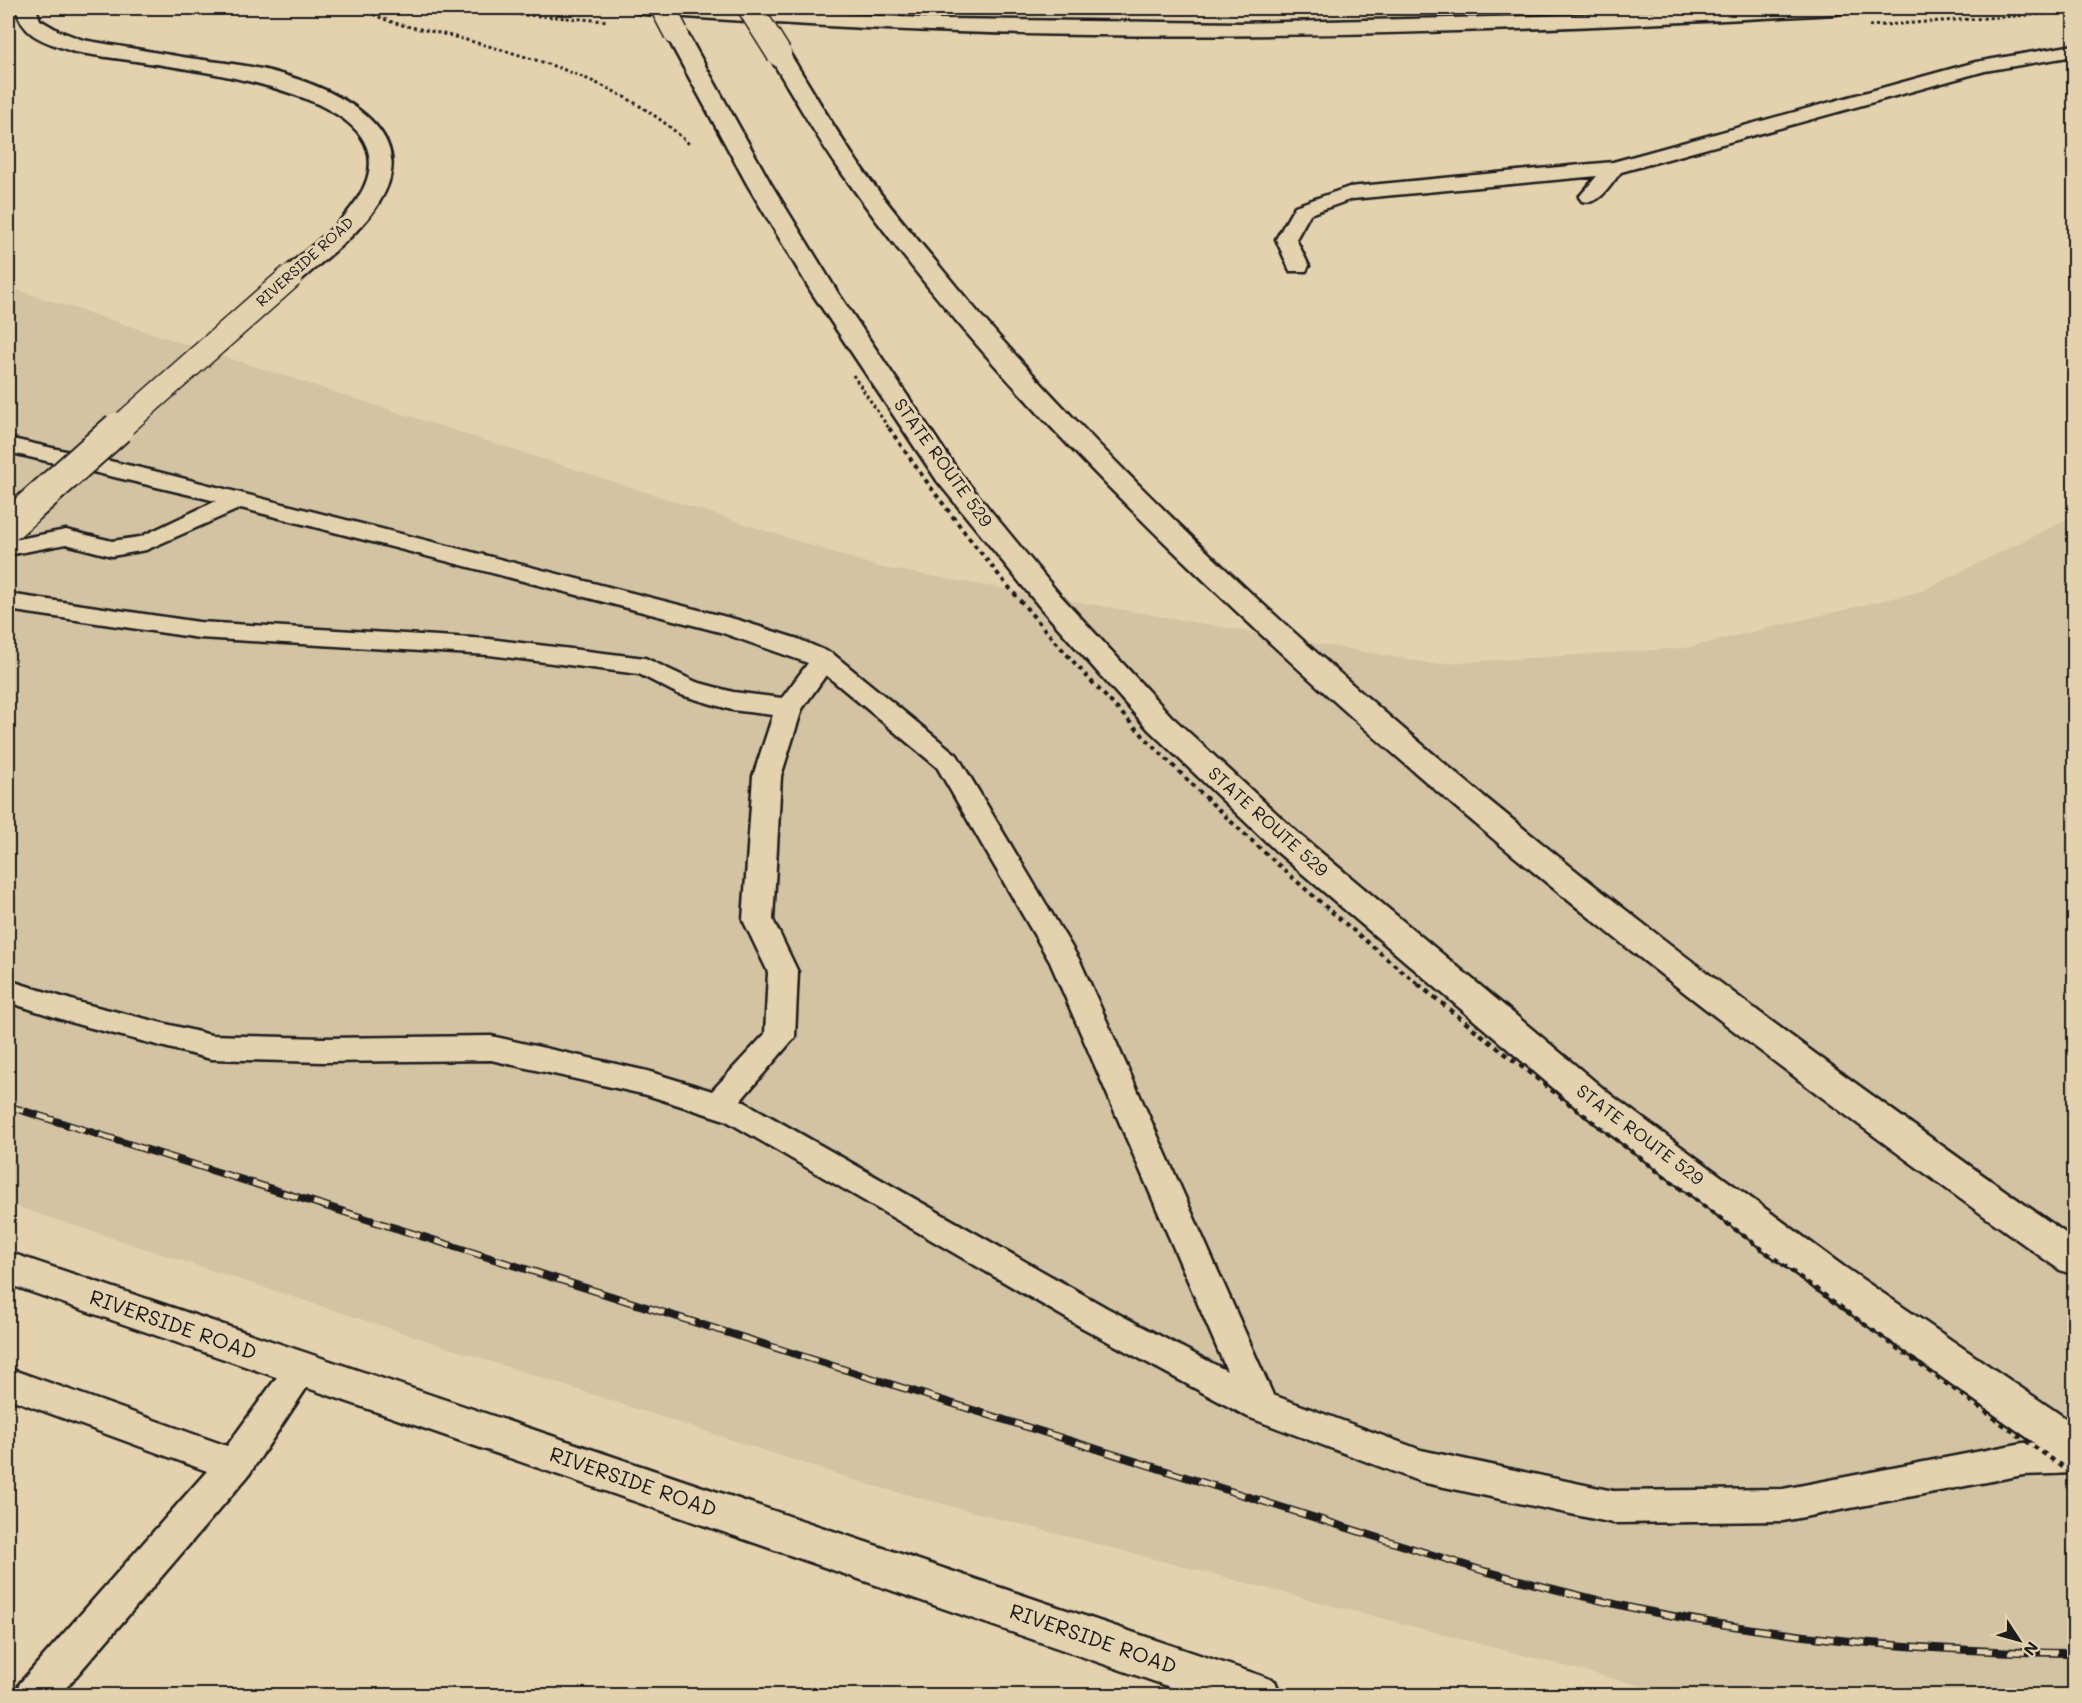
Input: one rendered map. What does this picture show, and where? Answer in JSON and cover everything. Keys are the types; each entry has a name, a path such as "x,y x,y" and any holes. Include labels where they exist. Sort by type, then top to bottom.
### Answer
{"main road":[{"name":"RIVERSIDE ROAD","path":"8,526 350,223 370,199 381,166 378,144 359,119 319,95 271,78 79,46 51,36 30,23 26,8"},
{"path":"643,8 974,25 1287,29 1505,16 1751,13 1836,8"},
{"name":"STATE ROUTE 529","path":"663,8 759,184 825,293 948,476 1049,600 1160,723 1288,843 1598,1105 1829,1277 2074,1447"},
{"path":"750,8 851,169 954,303 1070,434 1238,597 1395,740 1550,869 1767,1038 1962,1181 2074,1259"},
{"path":"1287,29 1351,8"},
{"path":"1477,8 1505,16"},
{"path":"1704,8 1751,13"},
{"name":"RIVERSIDE ROAD","path":"8,1268 1259,1695"}],"lane":[{"path":"1298,266 1286,239 1302,210 1349,193 1614,168 1983,66 2074,51"},
{"path":"1589,197 1614,168"},
{"path":"8,445 238,500 729,626 789,645 824,660 947,761 1065,961 1260,1406"},
{"path":"8,548 66,537 112,549 146,543 238,500"},
{"path":"8,602 199,630 489,647 645,666 687,688 732,702 789,708"},
{"path":"718,1105 780,1037 783,972 758,920 767,776 789,708 824,660"},
{"path":"8,991 80,1014 211,1047 323,1050 491,1048 647,1083 736,1111 1095,1318 1260,1406 1422,1466 1613,1507 1783,1505 2023,1459 2074,1457"},
{"path":"34,1695 235,1465 302,1369"},
{"path":"8,1383 235,1465"}],"path":[{"path":"363,8 383,18 475,42 555,68 604,88 648,110 683,137 690,146"},
{"path":"853,375 900,448 1048,637 1130,723 1279,867 1507,1058 1726,1225 2074,1475"}],"shaded area":[{"path":"8,287 879,567 1434,664 1686,648 1922,591 2074,516 2074,1695 1676,1695 870,1485 8,1204"}],"railway":[{"path":"8,1106 1484,1571 1631,1608 1757,1630 1915,1647 2074,1653"}]}
